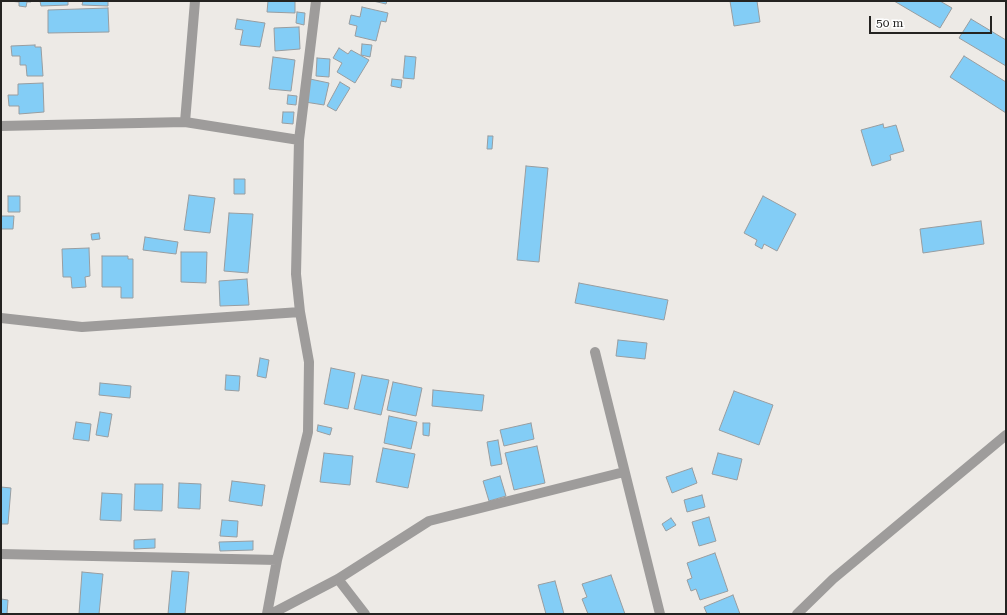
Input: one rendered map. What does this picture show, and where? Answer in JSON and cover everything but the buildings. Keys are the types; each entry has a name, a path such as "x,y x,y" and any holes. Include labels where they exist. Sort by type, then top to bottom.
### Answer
{"street":[{"path":"185,122 195,1"},
{"path":"267,614 277,560 308,432 309,362 300,312 296,274 298,140 316,1"},
{"path":"1,126 185,122 298,140"},
{"path":"1,318 82,327 300,312"},
{"path":"596,352 624,472 660,614"},
{"path":"797,614 833,579 1006,435"},
{"path":"272,614 338,579 429,521 624,472"},
{"path":"1,554 277,560"},
{"path":"338,579 365,614"}]}
